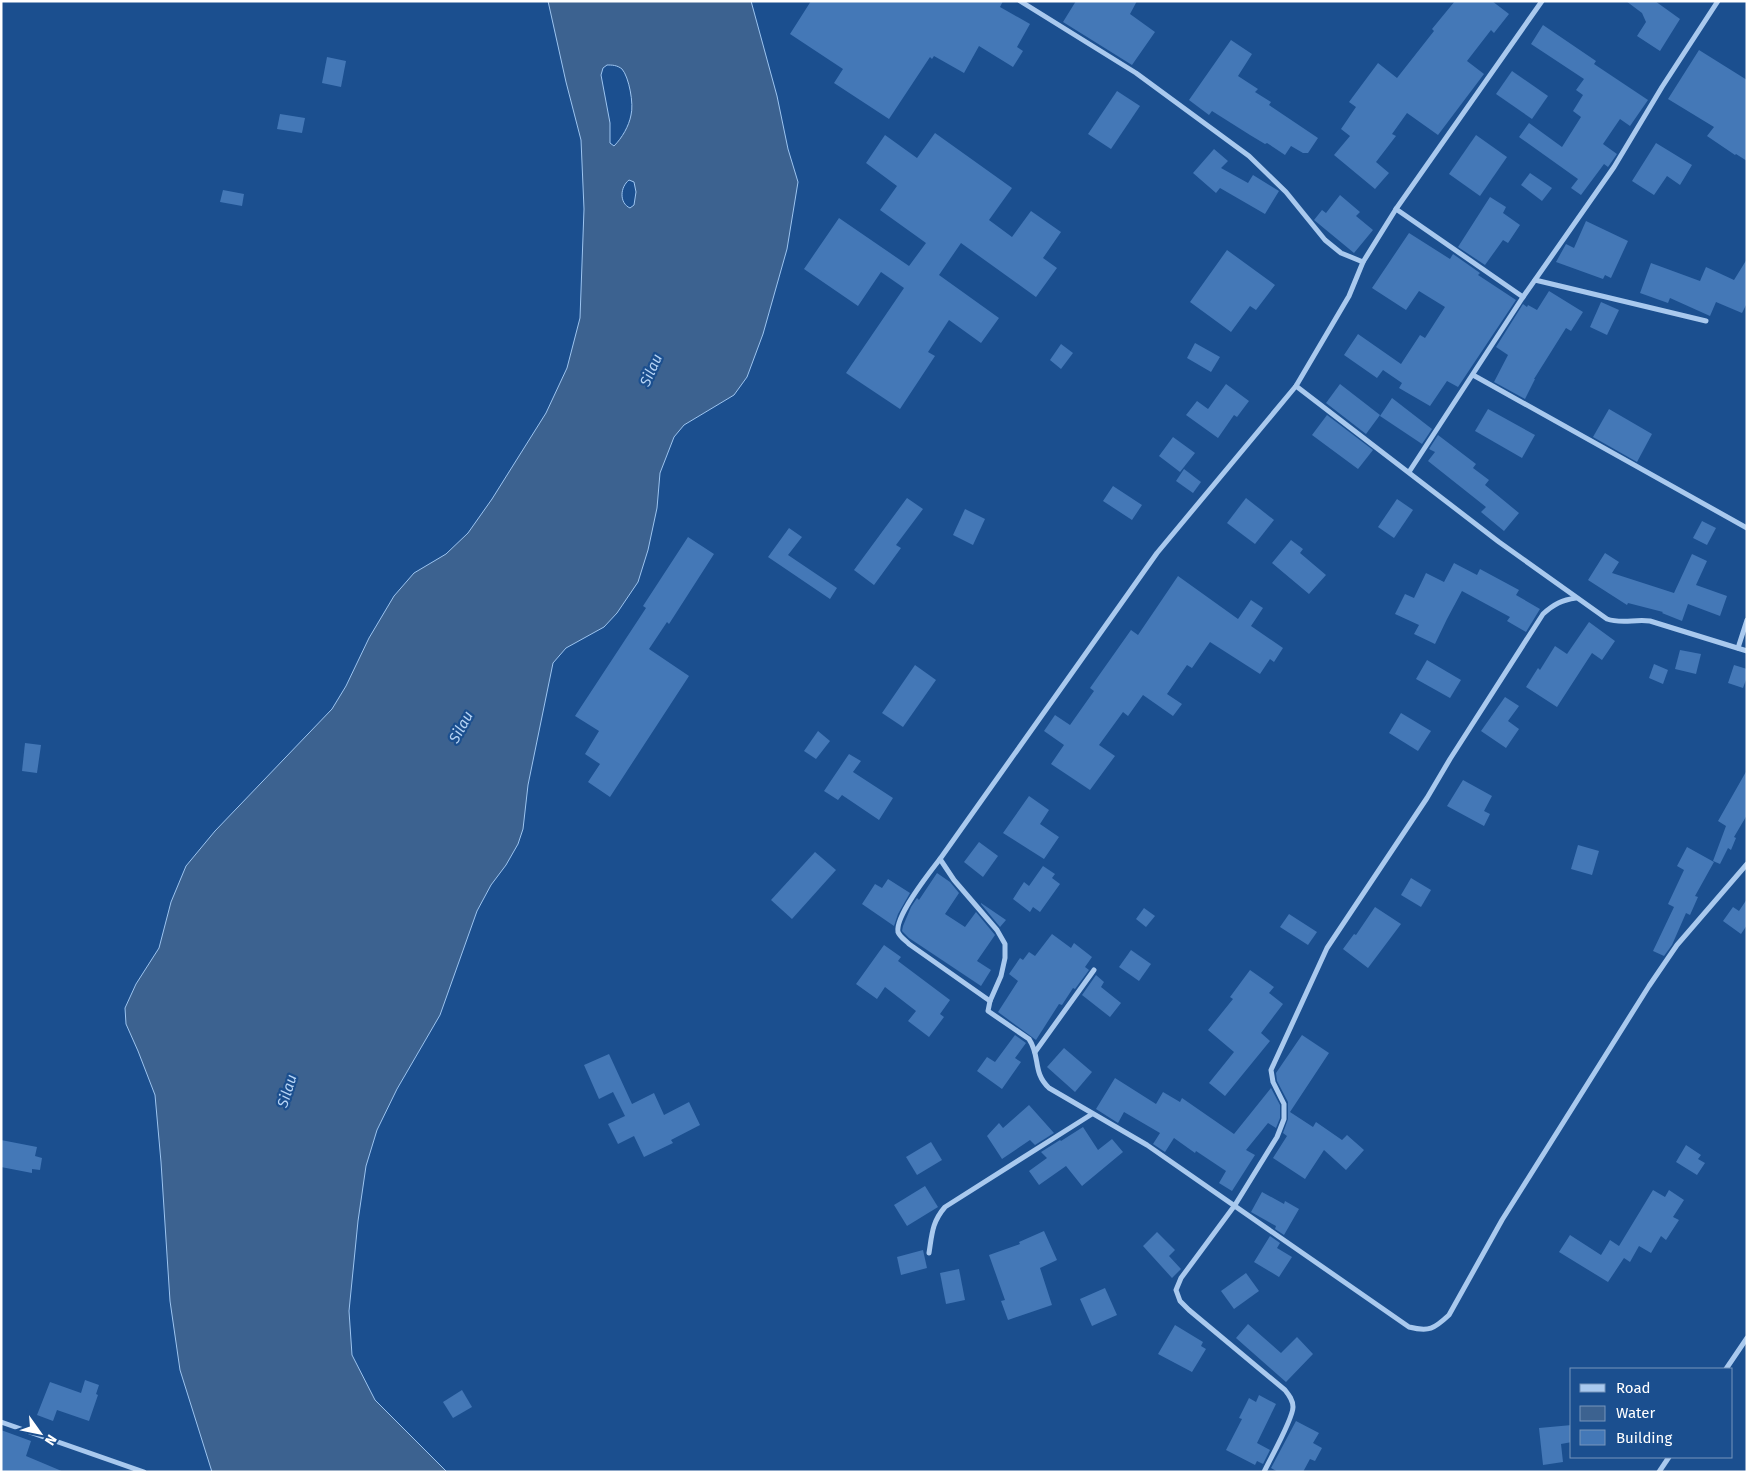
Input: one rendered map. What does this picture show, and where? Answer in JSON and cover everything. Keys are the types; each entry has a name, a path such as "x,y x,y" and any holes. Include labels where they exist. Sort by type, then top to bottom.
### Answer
{"street":[{"path":"1020,1 1136,73 1249,156 1286,192 1324,240 1341,253 1363,262"},
{"path":"990,1000 902,938 898,931 899,922 912,898 1157,553 1296,386 1348,296 1363,262 1396,209 1542,1"},
{"path":"1409,472 1523,297 1614,167 1662,87 1718,1"},
{"path":"1396,209 1523,297"},
{"path":"1535,280 1706,321"},
{"path":"1473,375 1747,528"},
{"path":"1296,386 1499,542 1607,619 1613,621 1650,620 1747,651"},
{"path":"1264,1472 1293,1408 1291,1398 1285,1390 1189,1310 1180,1301 1176,1290 1181,1278 1235,1205 1277,1136 1284,1119 1284,1104 1273,1082 1271,1070 1327,948 1427,798 1543,614 1561,600 1576,598"},
{"path":"1738,648 1747,620"},
{"path":"940,859 954,880 997,930 1005,944 1005,958 1001,976 990,1000 988,1011 1029,1039 1035,1052 1039,1076 1049,1088 1147,1145 1409,1327 1423,1330 1437,1326 1449,1314 1502,1220 1676,945 1747,864"},
{"path":"1035,1052 1094,970"},
{"path":"929,1253 933,1226 936,1217 944,1207 1092,1114"},
{"path":"1727,1368 1747,1338"},
{"path":"1,1422 144,1472"},
{"path":"1659,1472 1668,1458"}],"water":[{"name":"Silau","path":"548,1 751,1 798,182 787,249 763,334 747,377 734,395 684,425 674,437 660,473 657,508 648,550 638,582 617,613 604,627 566,648 553,663 528,785 523,829 518,844 506,865 491,885 477,911 440,1015 397,1089 377,1130 366,1166 358,1221 349,1311 352,1355 375,1400 447,1472 212,1472 180,1370 170,1301 155,1095 126,1024 125,1008 136,984 159,948 171,902 186,866 215,831 332,709 346,686 369,638 394,596 414,573 446,554 468,533 492,499 546,413 567,368 580,318 584,209 581,140","holes":["607,65 616,66 625,73 631,98 632,110 629,123 614,146 610,143 610,123 601,75 603,68","629,180 634,182 636,192 634,205 630,208 626,206 622,199 622,191"]}],"building":[{"path":"811,1 1003,1 1000,7 1030,24 1017,47 1023,51 1013,67 979,46 964,73 934,56 932,59 930,57 889,119 834,83 843,69 790,34"},
{"path":"1076,1 1137,1 1130,14 1155,32 1132,65 1063,22"},
{"path":"1455,1 1492,1 1509,14 1494,33 1491,30 1467,61 1484,74 1438,135 1407,113 1392,134 1396,136 1376,162 1389,173 1375,189 1334,155 1350,136 1341,129 1356,107 1349,102 1378,63 1397,78 1434,31 1432,29"},
{"path":"1626,1 1655,1 1680,19 1660,51 1637,36 1646,22 1642,13"},
{"path":"1543,25 1596,61 1594,64 1648,100 1630,126 1620,119 1603,144 1617,154 1608,167 1604,164 1581,195 1571,188 1578,179 1519,137 1529,123 1562,147 1581,117 1573,111 1583,95 1576,90 1584,79 1531,44"},
{"path":"1231,40 1252,54 1238,76 1258,89 1255,92 1271,102 1269,105 1318,138 1308,153 1303,153 1291,146 1285,155 1212,111 1209,115 1189,100"},
{"path":"1699,50 1747,80 1747,161 1707,136 1714,127 1668,99"},
{"path":"327,57 346,61 341,87 322,83"},
{"path":"1512,71 1548,96 1532,119 1496,94"},
{"path":"1117,91 1140,106 1111,149 1088,134"},
{"path":"280,114 305,118 302,133 277,129"},
{"path":"935,133 1012,188 989,220 1012,237 1031,211 1061,232 1043,258 1057,268 1036,297 961,243 939,275 999,318 981,343 949,320 928,352 935,356 900,409 846,373 904,288 881,272 858,306 804,269 839,218 909,266 926,243 880,210 897,186 866,163 885,135 917,158"},
{"path":"1476,135 1507,157 1480,196 1449,174"},
{"path":"1656,143 1692,165 1680,185 1667,176 1654,195 1632,181"},
{"path":"1214,149 1228,161 1221,168 1248,183 1253,175 1279,191 1265,214 1220,188 1216,193 1193,173"},
{"path":"1530,173 1552,188 1542,201 1521,185"},
{"path":"223,190 244,194 242,206 220,202"},
{"path":"1340,195 1360,212 1356,216 1373,230 1354,253 1314,220 1322,210 1326,213"},
{"path":"1490,197 1506,207 1503,213 1520,225 1508,243 1503,240 1485,265 1458,247"},
{"path":"1586,221 1628,241 1611,278 1605,275 1603,279 1556,262 1566,244 1574,248"},
{"path":"1409,233 1450,259 1453,254 1480,273 1478,275 1516,300 1458,387 1447,381 1430,406 1399,388 1402,383 1383,370 1377,378 1344,355 1358,334 1401,364 1420,335 1425,338 1445,307 1419,291 1406,310 1372,288"},
{"path":"1227,250 1275,285 1256,310 1250,306 1231,332 1190,302"},
{"path":"1747,259 1747,303 1742,313 1716,302 1710,316 1670,298 1668,303 1640,293 1651,263 1700,281 1706,267 1734,280"},
{"path":"1549,291 1583,312 1571,331 1566,328 1534,379 1525,399 1494,382 1508,355 1496,347 1523,304 1537,310"},
{"path":"1601,302 1619,310 1607,335 1590,327"},
{"path":"1195,343 1220,357 1211,372 1187,358"},
{"path":"1061,344 1073,353 1061,369 1050,360"},
{"path":"1226,384 1249,401 1237,417 1234,415 1218,438 1186,415 1197,401 1208,409"},
{"path":"1340,384 1380,415 1366,434 1326,403"},
{"path":"1392,398 1432,429 1422,444 1380,416"},
{"path":"1488,409 1535,435 1522,458 1475,431"},
{"path":"1609,409 1652,434 1637,462 1593,437"},
{"path":"1327,415 1373,450 1358,469 1312,435"},
{"path":"1438,435 1476,464 1473,468 1489,480 1485,485 1519,513 1504,531 1481,512 1486,507 1428,461 1435,452 1429,449"},
{"path":"1173,437 1195,453 1180,472 1159,456"},
{"path":"1184,469 1201,482 1193,493 1176,481"},
{"path":"1113,486 1142,505 1132,520 1103,501"},
{"path":"907,498 923,509 896,545 901,548 874,585 854,570"},
{"path":"1246,498 1274,520 1255,544 1227,523"},
{"path":"1397,499 1413,510 1394,538 1378,527"},
{"path":"965,509 985,519 973,545 953,535"},
{"path":"1702,521 1716,528 1707,545 1693,538"},
{"path":"789,528 802,537 788,555 837,588 830,599 768,557"},
{"path":"688,537 714,554 669,624 667,622 649,649 689,676 610,797 588,782 600,764 585,754 599,731 575,716 646,608 643,606"},
{"path":"1291,540 1303,549 1300,553 1326,575 1309,594 1272,563"},
{"path":"1605,553 1619,562 1612,573 1674,593 1692,554 1707,561 1696,585 1727,596 1720,616 1688,604 1682,621 1663,612 1628,603 1627,605 1588,580"},
{"path":"1454,563 1477,575 1480,569 1519,590 1516,595 1540,609 1526,632 1507,621 1510,617 1462,591 1435,644 1414,634 1419,625 1395,614 1405,594 1414,598 1426,573 1444,582"},
{"path":"1178,576 1238,619 1251,600 1263,608 1251,626 1283,648 1274,662 1270,659 1260,674 1210,642 1192,668 1187,665 1167,694 1182,704 1173,716 1143,695 1128,716 1123,712 1099,745 1115,756 1090,790 1051,764 1064,745 1044,731 1055,715 1070,725 1094,691 1090,688 1131,630 1138,635"},
{"path":"1589,622 1615,641 1602,660 1592,653 1557,707 1526,687 1538,668 1540,670 1555,646 1567,654"},
{"path":"1680,650 1701,654 1696,674 1675,669"},
{"path":"1427,660 1461,680 1450,698 1416,679"},
{"path":"1654,664 1668,670 1663,684 1649,678"},
{"path":"915,665 936,680 903,727 882,713"},
{"path":"1734,665 1747,669 1747,677 1743,688 1728,683"},
{"path":"1505,697 1519,706 1508,721 1519,729 1506,748 1481,731"},
{"path":"1401,713 1431,731 1418,751 1389,733"},
{"path":"818,731 830,741 816,759 804,751"},
{"path":"25,743 41,745 37,773 22,771"},
{"path":"849,754 861,761 853,772 893,798 879,820 842,795 838,800 824,791"},
{"path":"1747,770 1747,815 1734,837 1736,838 1731,850 1728,848 1720,864 1713,861 1726,826 1718,821"},
{"path":"1463,780 1492,796 1484,811 1490,814 1484,826 1447,806"},
{"path":"1029,796 1049,810 1040,824 1059,837 1044,859 1003,833"},
{"path":"979,842 998,856 983,877 964,862"},
{"path":"1578,845 1599,851 1592,875 1571,869"},
{"path":"1687,847 1714,862 1695,896 1698,897 1690,915 1686,913 1672,945 1664,956 1653,951 1674,907 1668,904 1684,870 1677,866"},
{"path":"815,852 836,870 792,919 771,900"},
{"path":"1043,866 1055,874 1052,878 1060,884 1040,912 1033,907 1030,912 1013,899 1024,882 1029,886"},
{"path":"937,873 950,882 959,893 945,914 965,927 976,912 995,935 977,961 991,970 981,986 909,938 902,931 911,907 917,898 919,900"},
{"path":"1411,878 1431,890 1421,907 1401,895"},
{"path":"888,879 910,893 898,914 894,926 862,904 875,884 882,888"},
{"path":"1747,899 1747,925 1741,934 1723,921 1733,907 1739,911"},
{"path":"981,904 1006,920 1000,927"},
{"path":"1375,907 1401,924 1368,968 1343,949 1354,934 1356,935"},
{"path":"1144,908 1155,916 1146,927 1136,919"},
{"path":"1289,914 1317,932 1308,945 1280,927"},
{"path":"1052,934 1071,948 1074,943 1092,957 1085,967 1089,970 1075,989 1073,988 1062,1005 1059,1004 1036,1040 998,1012 1018,981 1009,974 1020,958 1023,960 1029,952 1035,956"},
{"path":"884,945 901,957 898,961 950,1000 940,1014 944,1017 929,1037 908,1021 916,1011 885,987 877,999 856,984"},
{"path":"1131,950 1151,964 1139,981 1119,967"},
{"path":"1250,970 1274,987 1269,993 1283,1004 1261,1033 1270,1041 1225,1096 1209,1083 1234,1052 1208,1030 1233,999 1230,997"},
{"path":"1096,975 1104,982 1101,987 1121,1003 1110,1017 1082,995"},
{"path":"1015,1035 1026,1043 1015,1058 1021,1062 1002,1089 977,1071 987,1057 995,1062"},
{"path":"1302,1035 1329,1053 1290,1112 1313,1127 1316,1122 1342,1140 1347,1135 1364,1150 1346,1170 1324,1150 1305,1179 1273,1158 1287,1136 1283,1133 1288,1119 1288,1102 1277,1081 1276,1073"},
{"path":"1064,1048 1092,1072 1075,1092 1047,1067"},
{"path":"609,1054 632,1104 654,1093 664,1115 689,1102 700,1125 671,1140 673,1143 644,1157 634,1136 618,1144 608,1124 625,1116 613,1092 599,1099 584,1065"},
{"path":"1115,1078 1156,1104 1163,1092 1180,1102 1182,1098 1234,1134 1271,1088 1280,1105 1280,1118 1276,1128 1268,1123 1246,1150 1255,1155 1232,1191 1219,1183 1226,1171 1196,1151 1195,1153 1174,1138 1165,1152 1153,1144 1160,1133 1124,1112 1118,1123 1096,1109"},
{"path":"1029,1105 1054,1133 1035,1145 1030,1140 1002,1159 987,1136 999,1123 1003,1128"},
{"path":"1083,1127 1098,1150 1112,1139 1123,1152 1082,1186 1066,1166 1039,1185 1029,1171 1047,1158 1041,1152"},
{"path":"1,1140 37,1147 35,1156 42,1158 40,1170 32,1169 32,1173 1,1167"},
{"path":"931,1142 942,1160 917,1175 906,1157"},
{"path":"1686,1145 1701,1155 1698,1159 1705,1163 1697,1175 1676,1162"},
{"path":"925,1186 938,1207 907,1226 894,1205"},
{"path":"1653,1190 1665,1197 1669,1190 1684,1200 1673,1217 1679,1220 1666,1240 1661,1236 1651,1253 1639,1246 1630,1262 1624,1258 1608,1282 1559,1252 1570,1235 1601,1255 1610,1240 1619,1246"},
{"path":"1262,1192 1284,1204 1285,1201 1299,1209 1284,1235 1275,1229 1276,1226 1251,1212"},
{"path":"1044,1231 1057,1260 1040,1268 1052,1305 1008,1320 1001,1301 1005,1300 989,1255 1020,1244 1019,1242"},
{"path":"1157,1232 1175,1250 1169,1256 1181,1269 1172,1278 1143,1246"},
{"path":"1270,1236 1280,1243 1277,1248 1292,1257 1279,1277 1254,1262"},
{"path":"923,1250 927,1268 901,1275 897,1257"},
{"path":"959,1269 965,1300 946,1304 940,1273"},
{"path":"1246,1273 1259,1291 1234,1309 1221,1291"},
{"path":"1105,1288 1117,1315 1092,1326 1080,1299"},
{"path":"1248,1324 1281,1353 1297,1337 1313,1354 1286,1382 1236,1338"},
{"path":"1175,1325 1203,1342 1201,1346 1206,1349 1192,1372 1158,1354"},
{"path":"85,1380 99,1385 96,1394 98,1395 89,1421 57,1410 53,1421 37,1415 50,1382 81,1393"},
{"path":"462,1390 472,1407 453,1418 443,1402"},
{"path":"1259,1395 1276,1404 1257,1443 1270,1450 1263,1464 1257,1461 1255,1465 1226,1450 1242,1419 1239,1418 1249,1398 1256,1402"},
{"path":"1296,1421 1319,1433 1313,1443 1322,1448 1315,1461 1310,1459 1303,1472 1278,1472 1271,1468"},
{"path":"1570,1425 1570,1442 1561,1444 1563,1462 1543,1465 1539,1428"},
{"path":"1,1430 31,1441 26,1456 64,1472 1,1472"}]}
